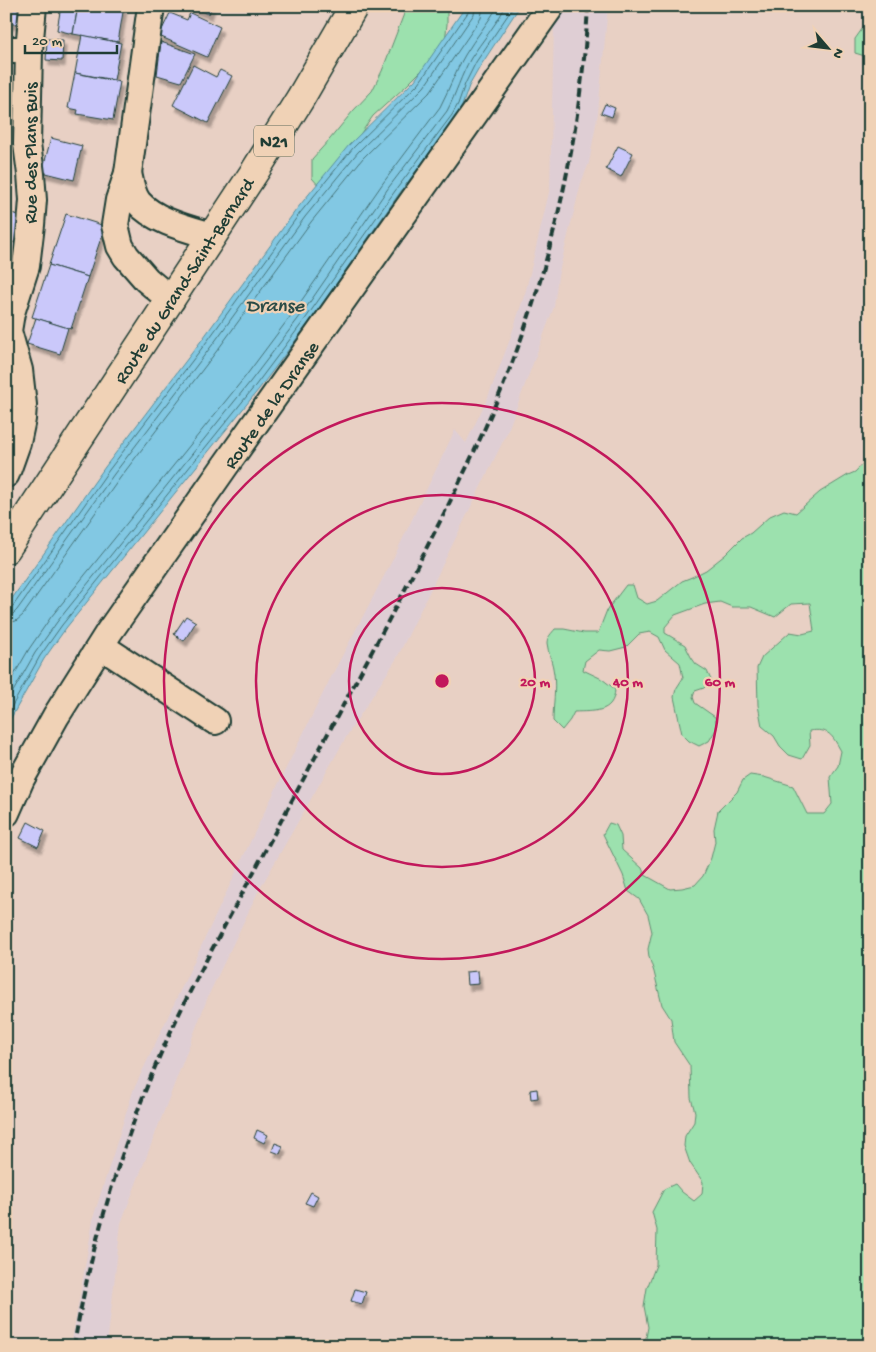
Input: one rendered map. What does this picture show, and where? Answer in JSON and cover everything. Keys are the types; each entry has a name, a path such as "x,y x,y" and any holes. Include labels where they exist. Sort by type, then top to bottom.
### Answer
{"main road":[{"name":"Route du Grand-Saint-Bernard","path":"6,549 171,300 300,100 354,6"}],"street":[{"name":"Rue des Plans Buis","path":"7,485 22,419 23,405 19,370 8,331 11,313 26,266 33,200 18,49 33,6"},
{"path":"151,6 128,173 119,200 115,225 120,246 126,256 147,280 171,300"},
{"name":"Route de la Dranse","path":"6,813 21,779 56,716 101,646 225,466 551,6"},
{"path":"128,173 137,201 147,210 177,225 212,236"},
{"path":"101,646 215,721"}],"shaded area":[{"path":"569,6 608,6 598,113 589,163 581,183 558,276 554,307 507,433 397,658 348,734 258,892 209,994 121,1223 107,1346 71,1346 94,1215 133,1091 260,821 330,679 394,557 455,430 466,443 488,397 509,342 526,290 550,188 554,26"}],"green space":[{"path":"407,6 447,6 445,42 437,55 373,116 353,149 320,187 312,178 312,159 372,91 382,71"},
{"path":"870,22 870,56 868,57 855,53 855,39 865,25"},
{"path":"870,456 870,1346 642,1346 648,1327 644,1306 647,1288 656,1265 657,1230 652,1212 664,1189 675,1184 694,1201 702,1194 703,1182 690,1163 684,1146 685,1136 694,1122 695,1112 691,1098 690,1066 674,1042 671,1019 662,1005 649,957 648,949 652,932 648,915 639,899 628,891 623,875 603,834 609,823 616,825 621,836 622,850 642,868 645,875 670,889 695,885 703,876 711,858 715,842 714,829 718,811 737,792 743,780 750,775 764,777 793,786 807,814 824,814 832,804 830,777 838,766 841,751 829,734 816,730 809,731 810,745 802,759 789,755 774,736 762,726 758,705 757,668 762,657 790,632 802,634 814,631 810,603 791,604 775,617 751,607 732,607 720,602 705,604 675,615 665,627 665,633 685,645 696,664 707,671 711,680 704,688 695,691 693,697 695,703 715,717 717,728 709,741 699,746 689,741 682,734 674,697 676,689 683,678 680,663 665,650 659,637 650,632 639,634 626,647 610,651 599,650 585,661 583,670 602,679 615,689 614,697 607,707 601,710 574,712 562,730 553,721 555,680 547,641 555,629 598,633 607,610 626,585 633,585 637,598 647,604 657,601 682,581 706,570 770,516 784,510 796,513 820,492 855,472"}],"water":[{"name":"Dranse","path":"466,6 520,6 481,65 469,86 456,117 259,389 66,628 44,659 6,727 6,607 105,467 204,337 296,210 349,145 415,80"}],"building":[{"path":"6,6 26,6 25,24 6,24"},
{"path":"61,6 78,6 73,34 57,30"},
{"path":"78,6 124,6 118,42 73,34"},
{"path":"186,6 212,6 209,14"},
{"path":"170,13 187,20 190,13 220,27 207,57 159,36"},
{"path":"82,35 121,43 114,80 75,73"},
{"path":"47,39 63,40 62,61 46,60"},
{"path":"161,42 195,54 181,82 157,75"},
{"path":"193,65 216,77 220,70 232,76 208,123 173,105"},
{"path":"75,73 120,82 113,120 77,114 78,110 68,108"},
{"path":"605,104 615,108 612,117 601,113"},
{"path":"51,138 82,146 74,180 42,172"},
{"path":"618,146 633,153 621,177 606,169"},
{"path":"6,212 24,216 18,243 6,241"},
{"path":"66,214 105,226 88,277 49,265"},
{"path":"6,241 24,245 16,281 6,279"},
{"path":"49,265 88,277 71,329 32,317"},
{"path":"36,318 68,328 60,354 27,344"},
{"path":"186,616 196,622 184,641 174,634"},
{"path":"28,822 45,831 38,847 20,838"},
{"path":"478,971 479,984 467,985 466,972"},
{"path":"537,1089 538,1098 531,1099 530,1090"},
{"path":"257,1130 268,1135 264,1143 254,1138"},
{"path":"275,1143 283,1146 280,1154 272,1151"},
{"path":"311,1192 318,1196 313,1206 305,1203"},
{"path":"355,1289 366,1292 362,1304 351,1301"}],"railway":[{"path":"74,1346 86,1282 112,1187 144,1094 167,1039 207,958 429,544 469,463 505,381 537,290 551,244 562,197 579,102 588,6"}]}
